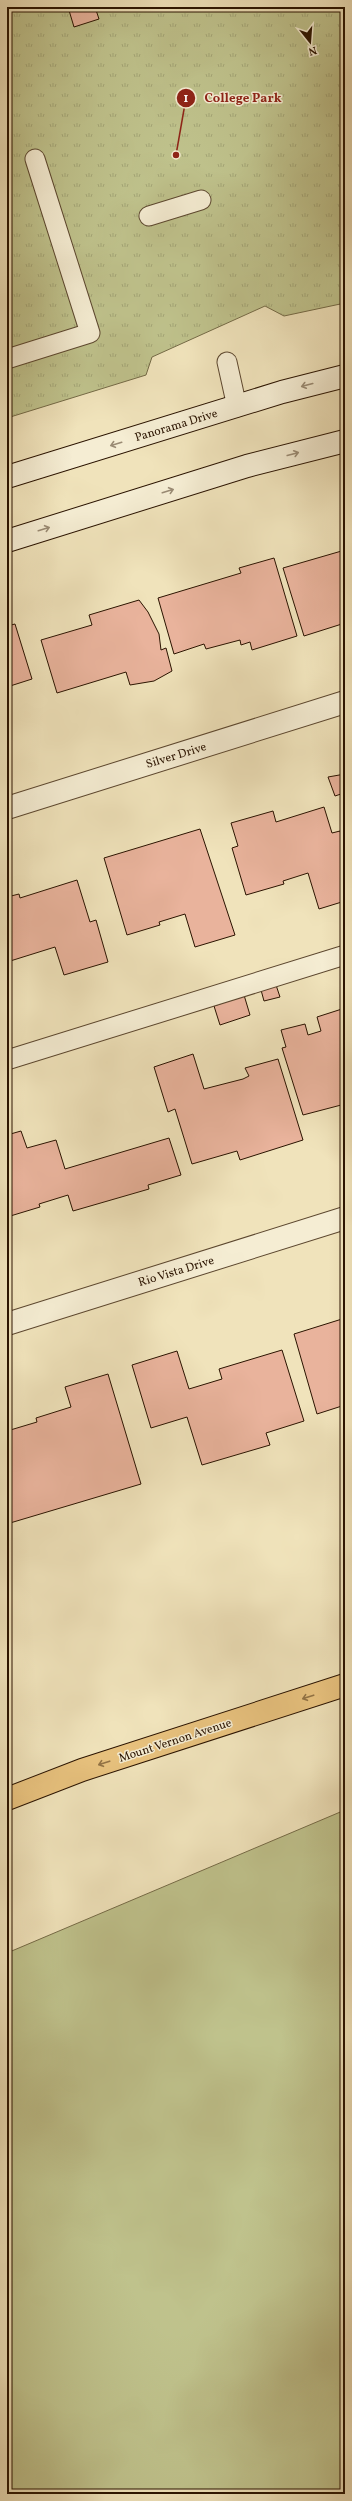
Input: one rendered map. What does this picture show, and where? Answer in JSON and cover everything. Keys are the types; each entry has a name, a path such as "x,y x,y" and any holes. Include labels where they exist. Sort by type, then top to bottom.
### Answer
{"highway":[{"name":"Mount Vernon Avenue","path":"7,1799 82,1770 345,1685"}],"main road":[{"name":"Panorama Drive","path":"7,477 282,392 345,376"},
{"path":"7,541 247,466 345,441"},
{"name":"Silver Drive","path":"7,808 345,702"},
{"name":"Rio Vista Drive","path":"7,1324 345,1218"}],"lane":[{"path":"7,358 90,333 36,159"},
{"path":"149,216 201,200"},
{"path":"227,362 236,407"},
{"path":"7,1060 345,955"}],"green space":[{"path":"7,7 345,7 345,303 284,316 265,306 152,357 146,375 7,418"},
{"path":"345,1810 345,2494 7,2494 7,1953"}],"building":[{"path":"68,7 95,7 99,19 74,27"},
{"path":"345,550 345,611 342,612 345,623 304,636 283,568"},
{"path":"274,558 297,636 252,650 250,642 241,645 240,640 206,649 204,644 174,654 158,598 241,573 239,568"},
{"path":"139,600 148,612 159,634 161,650 166,648 172,671 154,681 130,685 126,672 57,693 41,640 92,625 89,615"},
{"path":"15,624 32,679 7,687 7,626"},
{"path":"345,774 345,795 344,793 335,796 328,777"},
{"path":"324,807 332,833 340,831 345,848 345,901 319,909 308,873 283,881 284,884 246,895 232,848 238,846 231,823 273,811 276,822"},
{"path":"200,829 235,935 195,947 185,914 159,922 160,925 127,935 104,858"},
{"path":"77,880 90,922 96,920 108,962 64,975 55,947 7,962 7,897 19,894 20,898"},
{"path":"276,985 280,997 264,1001 261,990"},
{"path":"244,995 250,1015 220,1025 214,1006"},
{"path":"345,1008 345,1104 303,1115 282,1048 286,1047 281,1030 305,1024 308,1035 321,1031 317,1017"},
{"path":"193,1054 204,1089 243,1079 249,1076 245,1068 278,1059 303,1140 240,1160 237,1151 192,1164 175,1109 168,1112 154,1067"},
{"path":"21,1131 27,1148 56,1140 65,1169 169,1138 181,1175 148,1185 149,1189 73,1211 68,1195 39,1204 40,1207 7,1217 7,1135"},
{"path":"342,1319 345,1322 345,1405 317,1414 294,1334"},
{"path":"282,1350 304,1421 266,1433 270,1445 202,1465 187,1417 151,1428 132,1365 177,1351 189,1389 222,1379 219,1369"},
{"path":"108,1374 141,1484 10,1523 7,1512 7,1431 37,1422 36,1418 71,1407 65,1387"}],"place":[{"name":"College Park","path":"176,155"}]}
